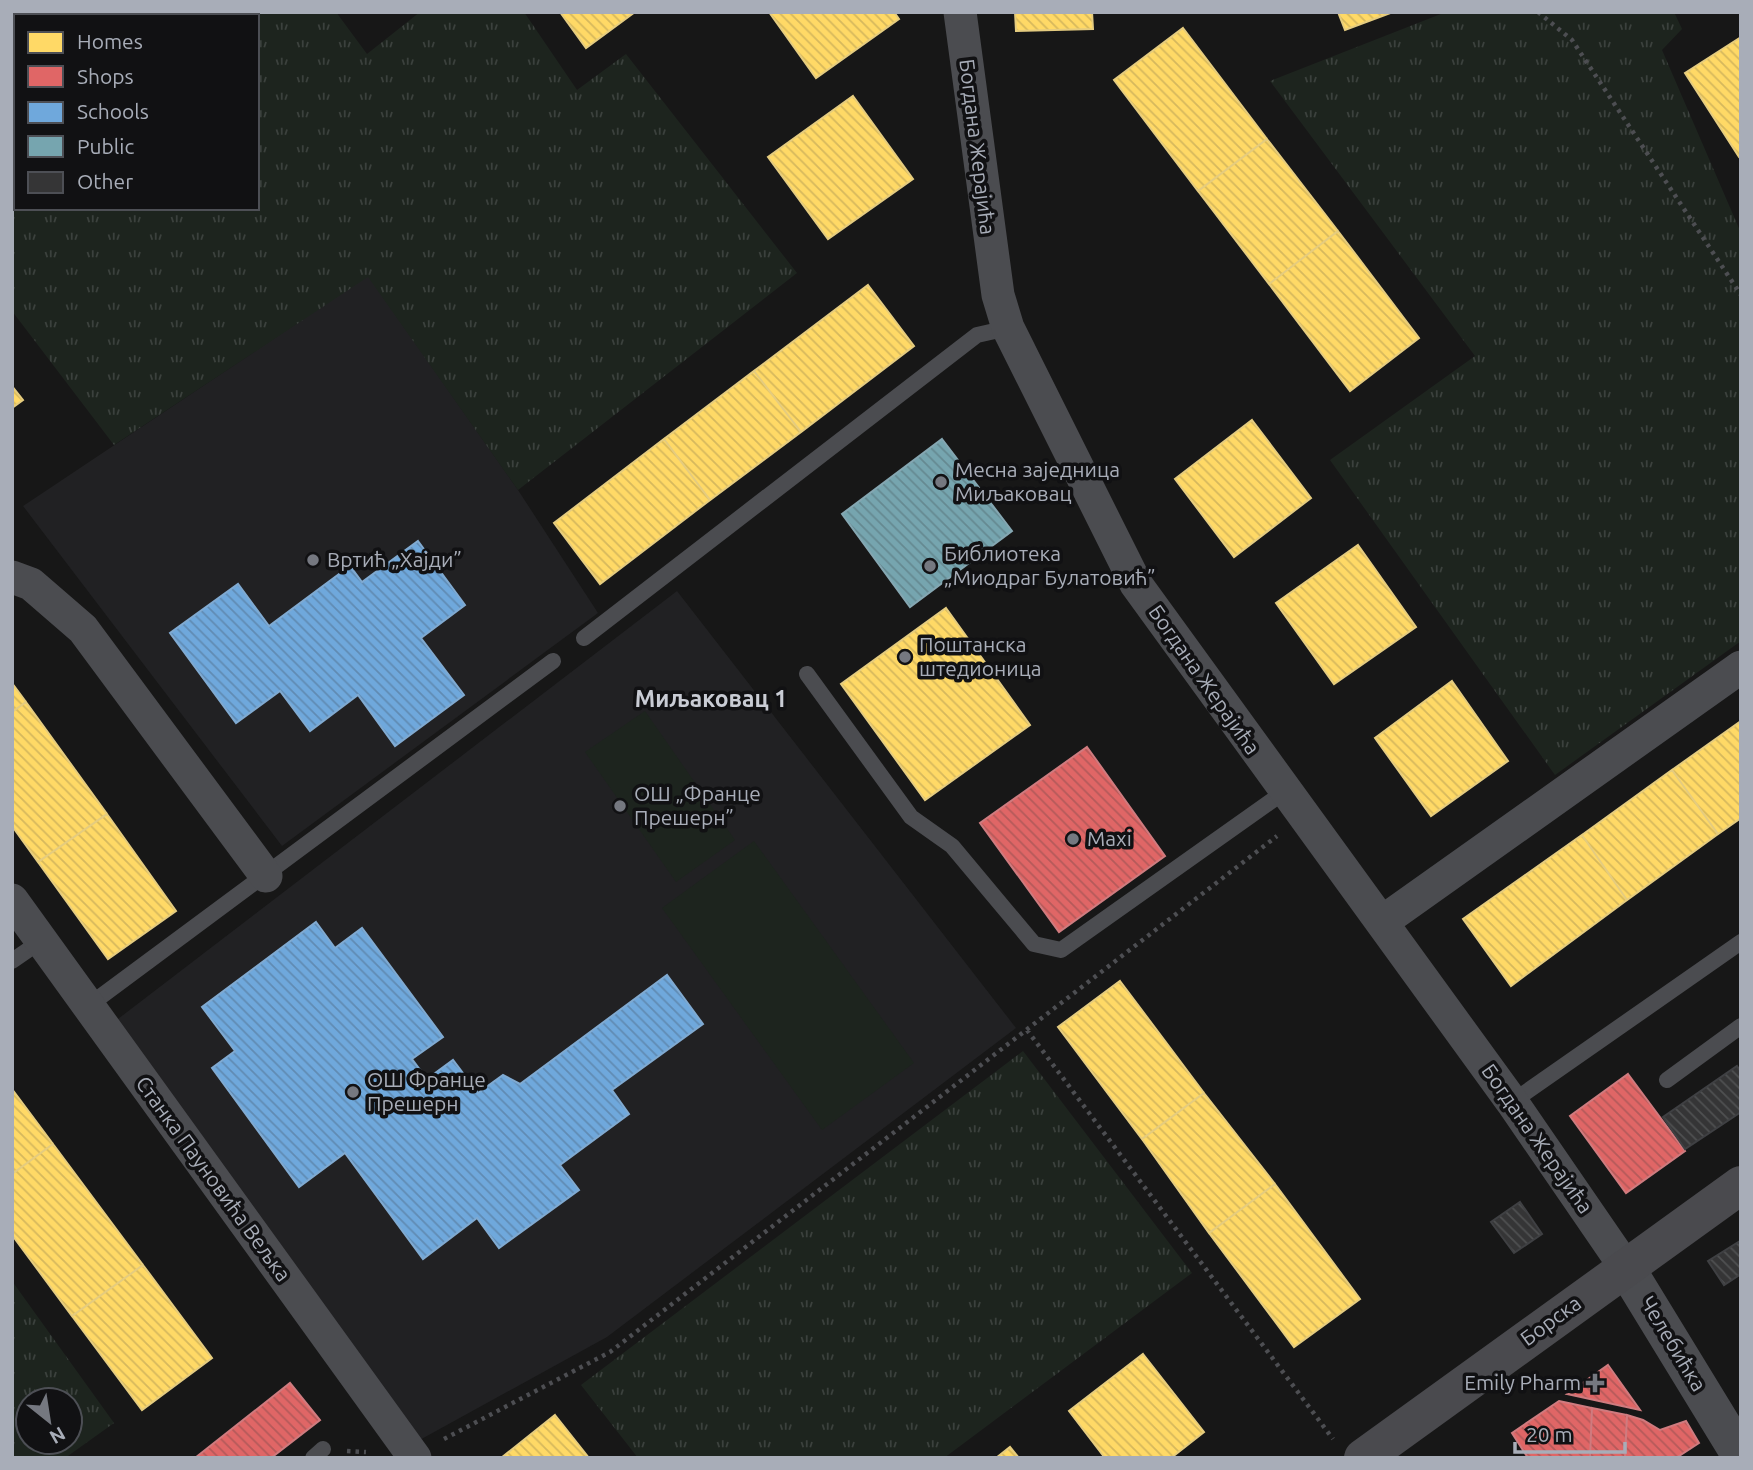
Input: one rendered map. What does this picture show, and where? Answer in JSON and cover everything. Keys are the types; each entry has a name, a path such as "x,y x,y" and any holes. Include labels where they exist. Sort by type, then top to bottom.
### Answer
{"main road":[{"name":"Борска","path":"1350,1452 1626,1268 1741,1185"}],"street":[{"name":"Богдана Жерајића","path":"960,12 993,267 1008,328 1136,584 1512,1102 1626,1268"},
{"path":"12,577 31,584 83,629 266,876"},
{"path":"1382,922 1741,667"},
{"name":"Станка Пауновића Вељка","path":"12,900 414,1457"},
{"name":"Челебићка","path":"1626,1268 1741,1456"}],"lane":[{"path":"584,638 977,335 1008,328"},
{"path":"88,1006 553,661"},
{"path":"807,674 911,817 952,846 1034,944 1061,950 1293,803"},
{"path":"12,961 41,941"},
{"path":"1512,1102 1741,942"},
{"path":"1667,1080 1741,1026"}],"path":[{"path":"1538,12 1572,40 1741,295"},
{"path":"414,1457 610,1352 1264,848 1293,803"},
{"path":"1027,1031 1350,1452"}],"shaded area":[{"name":"Вртић „Хајди”","path":"368,276 518,490 598,613 282,846 23,506"},
{"name":"ОШ „Франце Прешерн”","path":"677,591 1016,1028 607,1337 407,1447 114,1022"}],"green space":[{"path":"12,12 167,14 14,14 14,210 259,210 259,14 190,14 192,12 336,12 367,54 420,12 524,12 577,90 626,54 797,273 518,490 368,277 114,445 12,311"},
{"path":"1446,12 1674,12 1682,29 1662,50 1741,233 1741,641 1555,775 1330,460 1475,356 1270,81"},
{"path":"645,711 735,840 676,882 585,752"},
{"path":"754,841 914,1063 822,1130 662,908"},
{"path":"1023,1051 1192,1273 944,1458 638,1458 581,1385"},
{"path":"12,1281 114,1423 84,1444 84,1386 14,1386 14,1456 68,1456 12,1458"}],"building: Homes":[{"path":"560,12 635,12 586,48"},
{"path":"769,12 894,12 899,19 816,78"},
{"path":"1015,12 1092,12 1093,29 1016,31"},
{"path":"1338,12 1393,12 1345,30"},
{"path":"1183,28 1267,139 1198,191 1114,80"},
{"path":"1741,37 1741,156 1739,157 1685,73"},
{"path":"853,96 913,179 828,239 768,157"},
{"path":"1267,139 1338,231 1269,284 1198,191"},
{"path":"1338,231 1419,338 1350,391 1269,284"},
{"path":"868,285 914,346 801,432 754,371"},
{"path":"754,371 801,432 710,500 664,439"},
{"path":"12,386 23,400 12,408"},
{"path":"1252,420 1311,498 1234,557 1175,479"},
{"path":"664,439 710,500 600,584 554,523"},
{"path":"1358,545 1416,627 1334,684 1276,603"},
{"path":"946,608 1030,725 925,800 841,684"},
{"path":"1452,681 1508,761 1431,816 1375,738"},
{"path":"12,683 26,702 12,712"},
{"path":"26,702 107,814 38,862 12,826 12,712"},
{"path":"1741,721 1741,818 1718,834 1672,770"},
{"path":"1672,770 1718,834 1627,900 1582,835"},
{"path":"107,814 176,911 108,959 38,862"},
{"path":"1582,835 1627,900 1511,986 1463,919"},
{"path":"1120,981 1204,1093 1142,1139 1058,1027"},
{"path":"12,1089 53,1144 12,1174"},
{"path":"1204,1093 1275,1184 1209,1233 1142,1139"},
{"path":"53,1144 143,1265 72,1316 12,1235 12,1174"},
{"path":"1275,1184 1360,1299 1294,1347 1209,1233"},
{"path":"143,1265 212,1358 142,1410 72,1316"},
{"path":"1143,1354 1204,1432 1171,1458 1105,1458 1069,1411"},
{"path":"555,1415 589,1458 501,1458"},
{"path":"1010,1447 1019,1458 996,1458"}],"building: Shops":[{"name":"Maxi","path":"1087,747 1165,856 1059,932 980,823"},
{"path":"1628,1074 1685,1151 1626,1193 1570,1116"},
{"path":"1608,1365 1640,1410 1567,1394"},
{"path":"290,1383 320,1420 271,1458 195,1458"},
{"path":"1559,1401 1592,1408 1590,1458 1528,1458 1512,1433"},
{"path":"1592,1408 1627,1415 1625,1458 1590,1458"},
{"path":"1627,1415 1660,1430 1686,1421 1699,1443 1676,1458 1625,1458"}],"building: Schools":[{"path":"418,541 465,605 421,638 464,695 395,746 358,695 310,731 280,691 236,723 170,633 238,584 269,626 350,566 362,582"},
{"name":"ОШ Франце Прешерн","path":"316,922 335,948 362,928 443,1037 412,1059 427,1079 453,1060 478,1093 503,1075 520,1084 667,975 703,1024 612,1090 629,1114 560,1165 579,1190 499,1248 477,1218 423,1259 345,1153 299,1187 212,1068 235,1051 202,1007"}],"building: Public":[{"path":"942,439 1012,531 910,607 842,514"}],"building: Other":[{"path":"1737,1066 1741,1072 1741,1112 1685,1149 1663,1117"},
{"path":"1520,1202 1542,1234 1514,1253 1491,1222"},
{"path":"1740,1241 1741,1274 1724,1285 1708,1261"}],"place":[{"name":"Месна заједница Миљаковац","path":"941,482"},
{"name":"Вртић „Хајди”","path":"313,560"},
{"name":"Библиотека „Миодраг Булатовић”","path":"930,566"},
{"name":"Поштанска штедионица","path":"905,657"},
{"name":"ОШ „Франце Прешерн”","path":"620,806"},
{"name":"Maxi","path":"1073,839"},
{"name":"ОШ Франце Прешерн","path":"353,1092"},
{"name":"Emily Pharm","path":"1595,1383"}],"district":[{"name":"Миљаковац 1","path":"711,699"}]}
